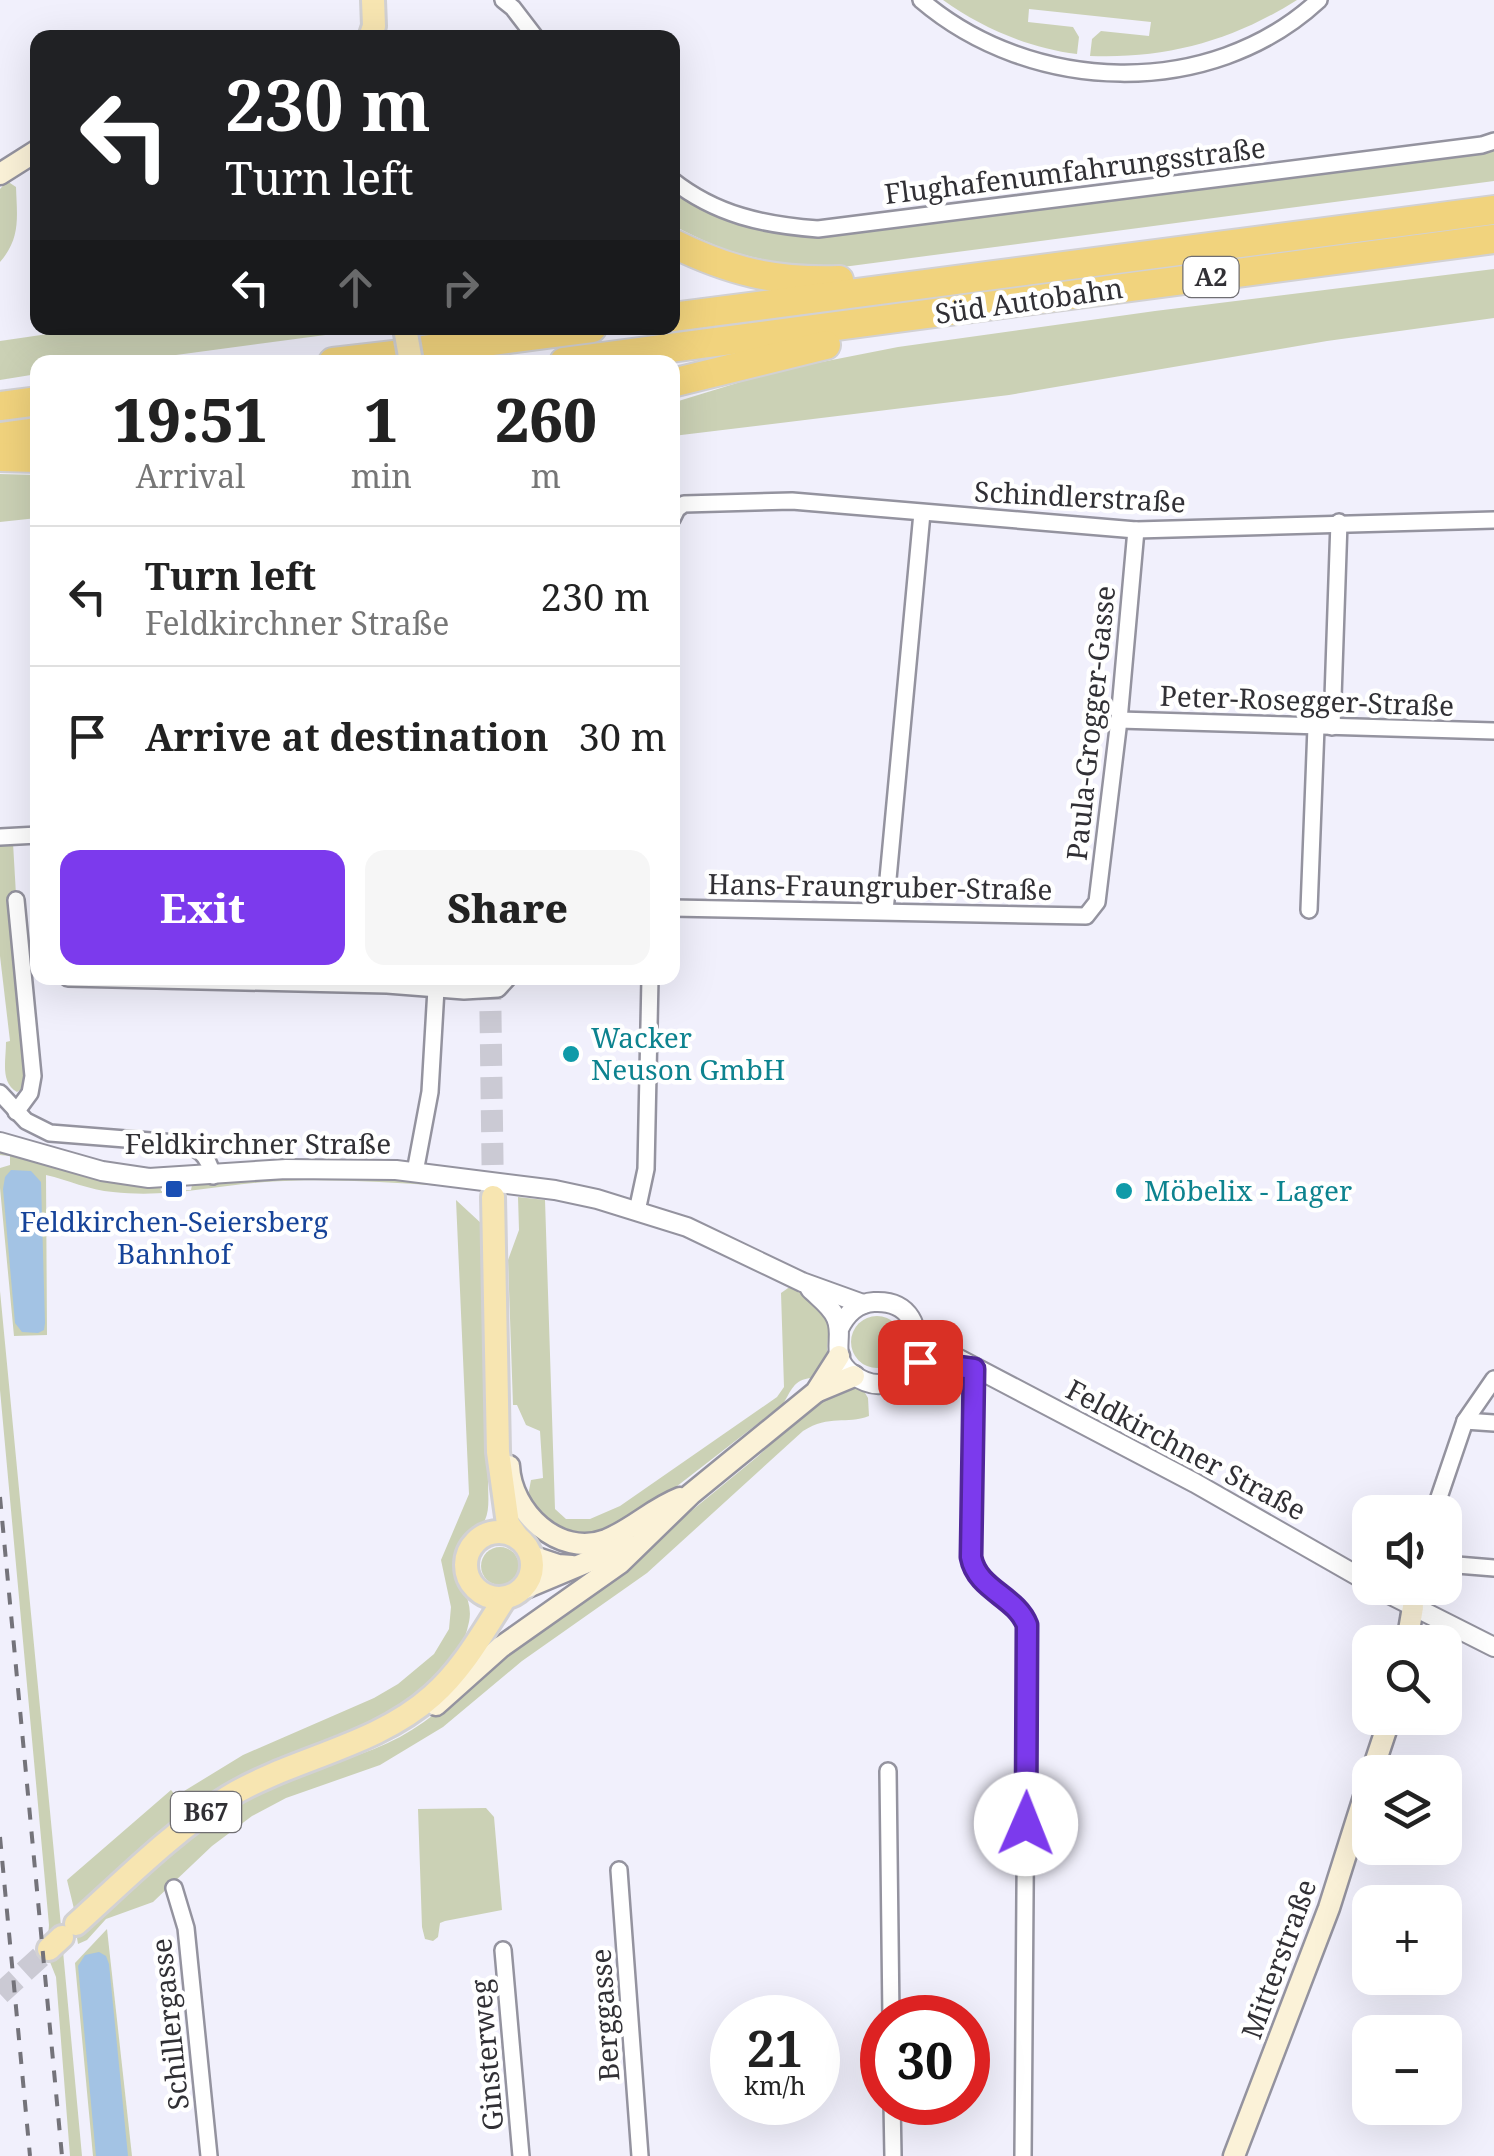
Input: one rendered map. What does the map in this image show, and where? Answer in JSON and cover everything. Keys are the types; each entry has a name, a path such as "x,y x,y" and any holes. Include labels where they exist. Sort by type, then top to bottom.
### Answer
{"highway":[{"name":"Süd Autobahn","path":"680,316 1494,210"},
{"name":"Süd Autobahn","path":"617,355 1494,240"},
{"path":"680,246 749,274 794,281 845,280 873,292"},
{"path":"680,382 830,344 928,314"},
{"path":"458,344 472,335"},
{"path":"413,355 458,344 533,335"},
{"path":"0,406 30,402"},
{"path":"0,437 30,433"},
{"path":"0,457 30,458"}],"main road":[{"path":"373,0 375,30"},
{"path":"0,174 30,155"},
{"name":"B67","path":"466,1656 476,1620 476,1589 466,1570 466,1560 469,1550 490,1525 498,1452 493,1196"},
{"path":"816,1392 839,1356"},
{"path":"315,1756 368,1742 422,1716 501,1648 620,1563 691,1494 816,1392 854,1376"},
{"path":"498,1420 518,1498 532,1521 554,1536 575,1542 600,1542 629,1528 656,1508 691,1494"},
{"name":"B67","path":"62,1937 226,1798 272,1773 382,1728 422,1704 451,1677 531,1573 524,1547 508,1524 498,1452"},
{"path":"484,1536 496,1532 558,1566 579,1566"},
{"path":"476,1589 484,1595 514,1593 612,1554 647,1534"},
{"name":"Mitterstraße","path":"1234,2156 1329,1908 1352,1835"}],"street":[{"path":"502,0 530,30"},
{"path":"921,0 985,44 1033,61 1090,73 1162,71 1224,58 1262,41 1302,16 1318,0"},
{"name":"Flughafenumfahrungsstraße","path":"680,185 734,216 778,226 818,229 1494,141"},
{"name":"Schindlerstraße","path":"680,507 792,501 1136,530 1494,520"},
{"path":"885,912 922,513"},
{"path":"1308,910 1339,522"},
{"name":"Paula-Grogger-Gasse","path":"1086,916 1097,902 1136,530"},
{"name":"Peter-Rosegger-Straße","path":"1119,720 1494,731"},
{"path":"0,836 30,835"},
{"path":"16,900 30,977"},
{"name":"Hans-Fraungruber-Straße","path":"680,908 1086,916"},
{"path":"16,1112 30,1093 33,1076 30,985"},
{"path":"302,985 484,991 502,985"},
{"path":"637,1211 646,1169 650,985"},
{"path":"415,1172 430,1092 436,989"},
{"path":"0,1093 37,1128 65,1136 195,1147 206,1155 213,1176"},
{"name":"Feldkirchner Straße","path":"0,1142 119,1174 163,1178 313,1168 415,1172 555,1190 637,1211 700,1233 802,1282 864,1304"},
{"name":"Feldkirchner Straße","path":"802,1282 830,1308 839,1329"},
{"path":"864,1304 888,1304 902,1311 912,1322 917,1337 911,1364 889,1381 870,1382 854,1376 839,1356 839,1329 851,1311 864,1304"},
{"name":"Feldkirchner Straße","path":"917,1337 1195,1483 1352,1573"},
{"name":"Feldkirchner Straße","path":"911,1364 939,1363 974,1369"},
{"path":"974,1369 972,1563 976,1574 1020,1612 1027,1625 1023,2156"},
{"path":"1440,1495 1465,1421 1494,1379"},
{"path":"1465,1421 1494,1423"},
{"path":"1462,1565 1494,1568"},
{"path":"1427,1605 1494,1646"},
{"path":"888,1772 891,1995"},
{"name":"Berggasse","path":"619,1870 640,2156"},
{"name":"Schillergasse","path":"174,1888 186,1928 209,2156"},
{"name":"Ginsterweg","path":"503,1950 520,2156"},
{"path":"892,2125 893,2156"}],"green space":[{"path":"943,0 1297,0 1248,26 1198,44 1145,54 1090,56 1092,39 1101,31 1149,36 1151,22 1029,9 1028,22 1073,27 1079,37 1077,54 1007,35"},
{"path":"1494,150 1494,181 843,267 755,258 694,236 680,229 680,196 731,221 797,236"},
{"path":"7,181 16,187 16,227 12,244 0,262 0,189"},
{"path":"1494,269 1494,318 1327,341 1009,395 680,435 680,401 776,371 898,347"},
{"path":"41,335 326,335 176,355 30,355 30,375 0,380 0,341"},
{"path":"0,474 30,475 30,519 0,522"},
{"path":"0,842 13,843 27,1085 17,1092 8,1083 5,1070 6,1042 10,1041 0,956"},
{"path":"0,1150 160,1185 161,1191 305,1176 412,1178 442,1186 287,1181 171,1193 133,1193 96,1189 46,1175 47,1335 14,1336 0,1188 0,1168 10,1165 10,1156 0,1155"},
{"path":"518,1197 545,1200 555,1509 566,1519 590,1519 620,1506 777,1397 784,1387 781,1293 791,1286 812,1300 829,1319 827,1354 812,1378 797,1384 783,1404 663,1497 600,1536 560,1533 527,1501 531,1480 543,1478 540,1431 526,1425 517,1405 513,1405 508,1260 519,1230"},
{"path":"456,1200 483,1225 488,1511 459,1556 458,1572 470,1614 456,1656 432,1683 402,1706 226,1786 75,1913 67,1880 171,1790 176,1796 243,1755 374,1698 434,1654 449,1629 451,1607 441,1560 469,1494"},
{"path":"0,1291 61,1926 48,1937 0,1390"},
{"path":"877,1316 896,1323 903,1342 896,1361 877,1368 858,1361 851,1342 858,1323"},
{"path":"845,1384 861,1386 868,1398 869,1416 821,1423 803,1431 647,1573 522,1661 443,1727 380,1765 286,1798 252,1816 212,1846 153,1902 106,1919 87,1940 78,1944 77,1938 152,1868 232,1804 283,1779 374,1749 424,1722 640,1553 818,1401"},
{"path":"500,1547 514,1552 519,1566 514,1580 500,1585 486,1580 481,1566 486,1552"},
{"path":"486,1808 494,1817 502,1910 445,1921 440,1923 438,1937 433,1941 425,1939 418,1809"},
{"path":"107,1929 132,2156 93,2156 75,1963"},
{"path":"63,1951 82,2156 70,2156 56,1977 50,1962"}],"water":[{"path":"11,1170 31,1171 41,1182 45,1323 44,1330 38,1333 22,1332 15,1323 3,1189"},
{"path":"99,1952 109,1964 128,2156 96,2156 78,1966 85,1955"}],"tunnel":[{"path":"490,985 493,1197"},
{"path":"0,1994 49,1949"}],"railway":[{"path":"0,1497 62,2156"},
{"path":"0,1837 30,2156"}],"place":[{"name":"Wacker Neuson GmbH","path":"571,1054"},
{"name":"Feldkirchen-Seiersberg Bahnhof","path":"174,1189"},
{"name":"Möbelix - Lager","path":"1124,1191"}],"route":[{"path":"920,1362 974,1369 971,1557 976,1574 1020,1612 1027,1625 1026,1824"}]}
